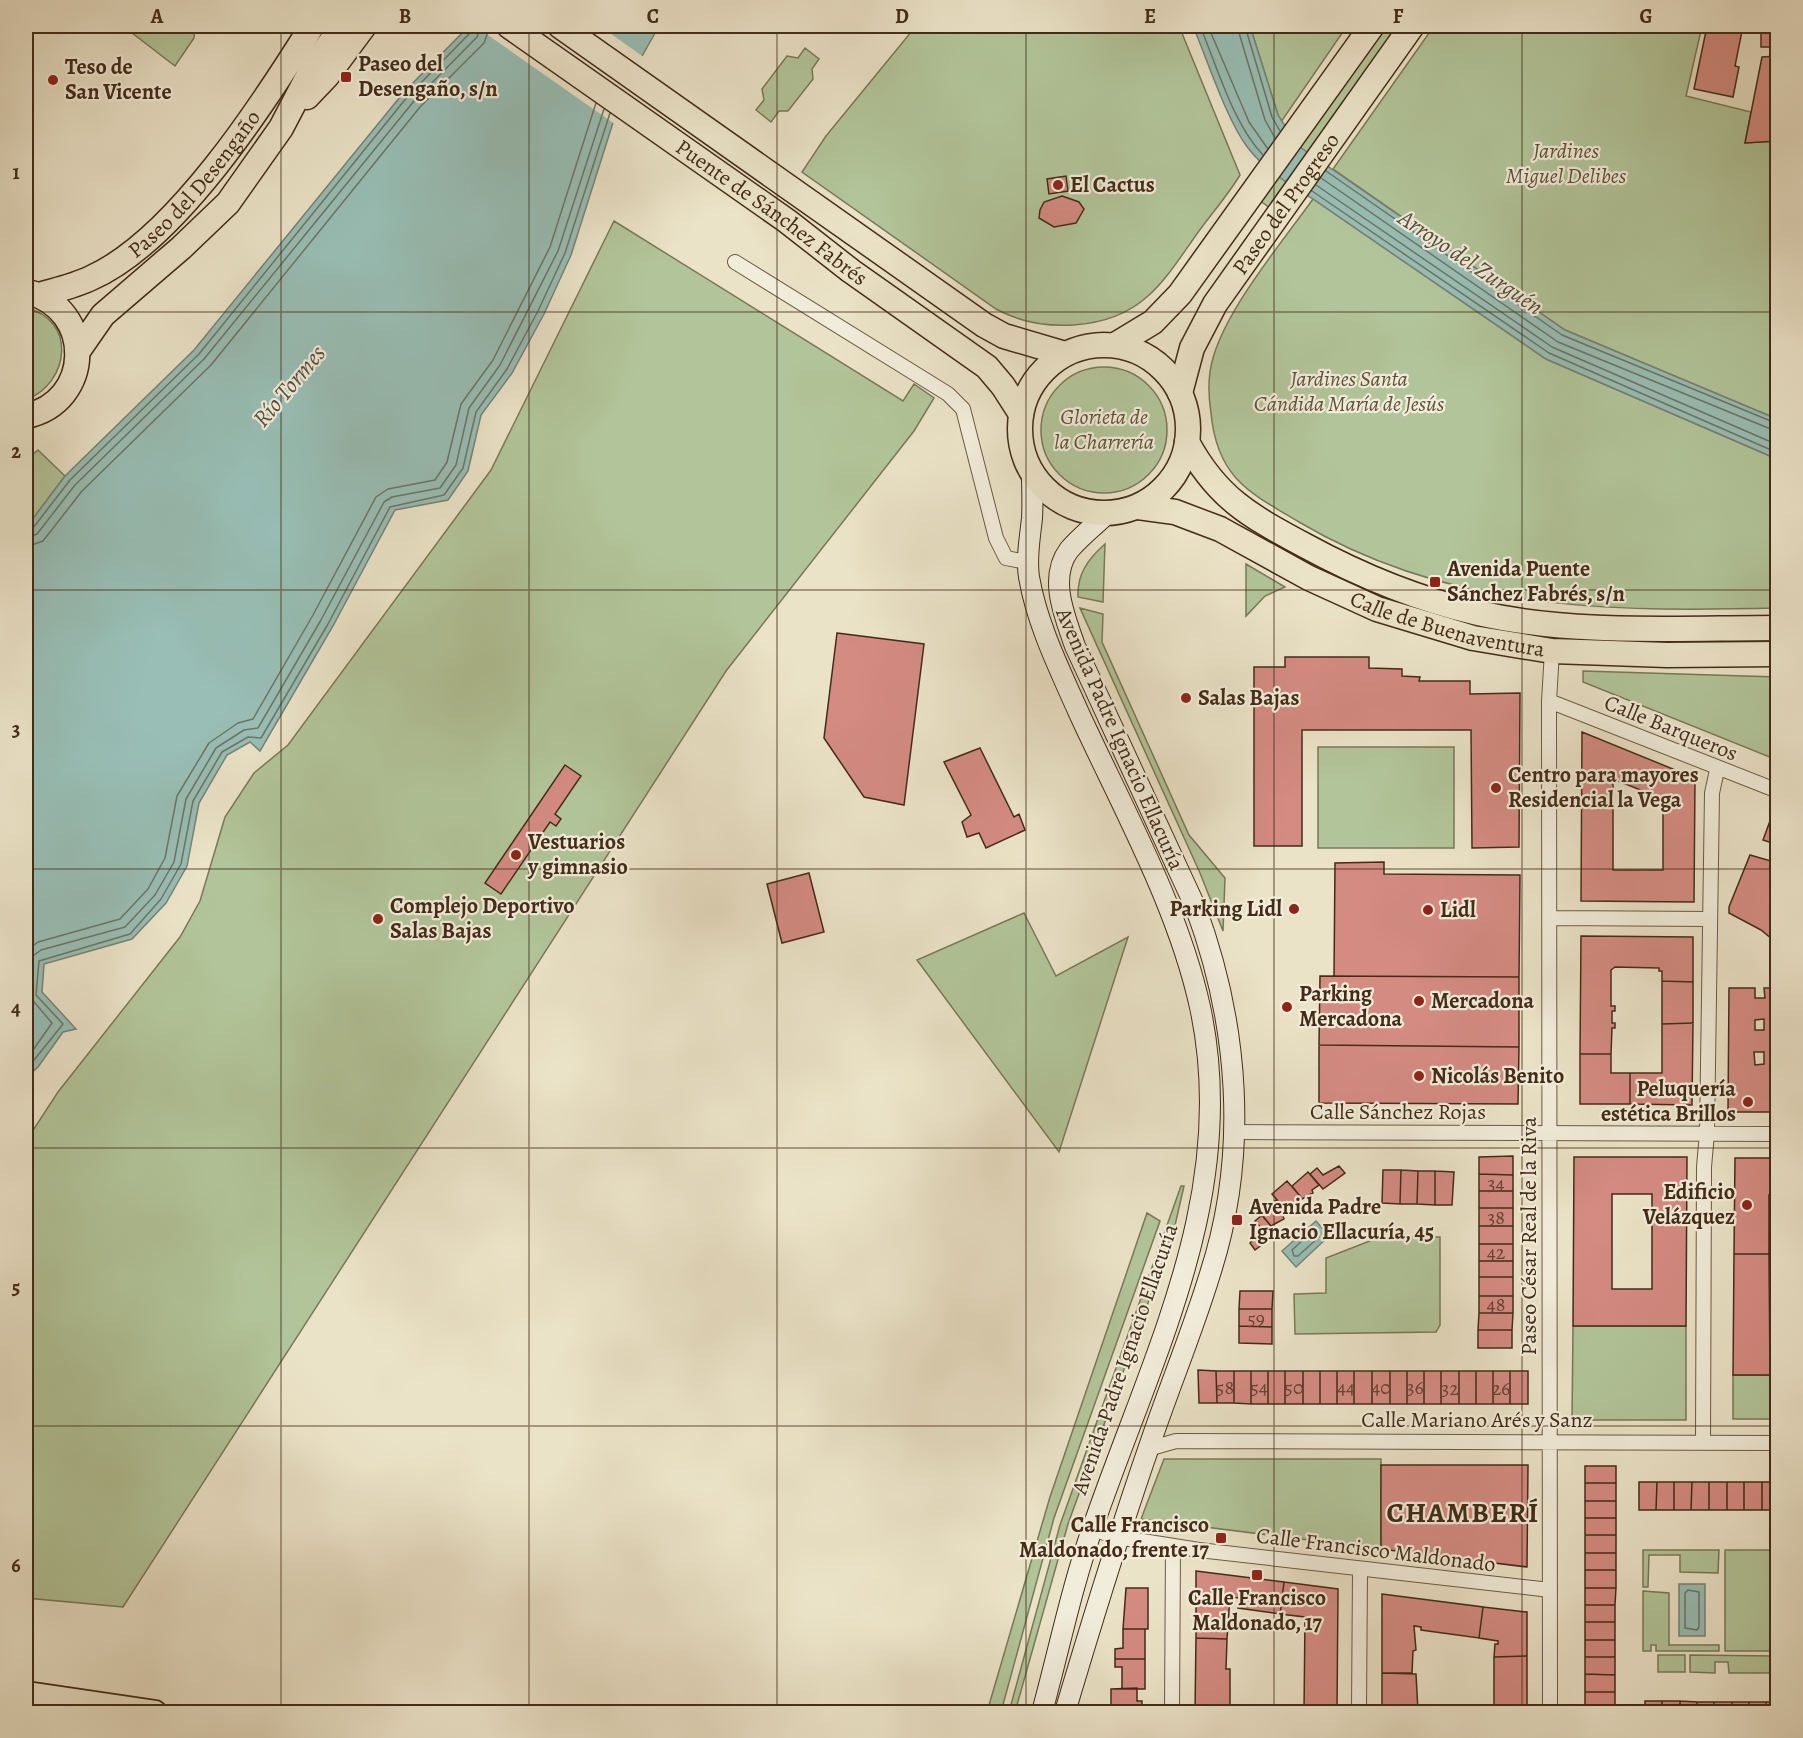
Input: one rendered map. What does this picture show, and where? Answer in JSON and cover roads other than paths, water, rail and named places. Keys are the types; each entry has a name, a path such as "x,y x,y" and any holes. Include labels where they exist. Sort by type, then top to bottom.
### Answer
{"highway":[{"name":"Paseo del Desengaño","path":"32,293 92,278 137,248 178,210 234,140 312,26"},
{"name":"Paseo del Desengaño","path":"78,351 104,315 181,248 228,203 287,118 315,63 343,26"},
{"name":"Paseo del Desengaño","path":"287,118 327,76 364,26"},
{"name":"Puente de Sánchez Fabrés","path":"509,26 787,221 851,271 987,367 1003,386 1021,414"},
{"name":"Puente de Sánchez Fabrés","path":"560,26 984,325 1004,336 1065,354"},
{"name":"Paseo del Progreso","path":"1115,345 1153,322 1168,308 1372,26"},
{"name":"Paseo del Progreso","path":"1180,393 1192,348 1205,320 1412,26"},
{"path":"26,416 45,410 59,399 70,385 76,369 78,351 69,321 56,306 32,293"},
{"path":"1115,345 1136,351 1154,361 1169,375 1180,393 1188,417 1187,442 1179,469 1161,491 1138,507 1107,514 1077,510 1051,495 1032,473 1023,454 1020,435 1021,414 1029,390 1044,369 1065,354 1090,346 1115,345"},
{"name":"Calle de Buenaventura","path":"1187,442 1213,484 1233,502 1269,526 1386,585 1428,599 1479,613 1593,628 1778,628"},
{"name":"Calle de Buenaventura","path":"1138,507 1175,512 1221,529 1309,578 1377,609 1473,638 1552,651 1667,655 1778,654"}],"main road":[{"name":"Avenida Padre Ignacio Ellacuría","path":"1032,473 1032,516 1027,562 1036,610 1053,656 1172,916 1186,955 1200,1008 1209,1074 1210,1132 1198,1225 1186,1268 1092,1528 1042,1713"},
{"name":"Avenida Padre Ignacio Ellacuría","path":"1065,1713 1118,1537 1158,1418 1211,1273 1228,1191 1234,1132 1233,1059 1208,941 1195,906 1075,646 1061,603 1060,578 1068,552 1107,514"},
{"path":"26,1693 155,1713"}],"street":[{"path":"735,262 948,394 963,409 996,538 1006,558 1027,562"},
{"name":"Paseo César Real de la Riva","path":"1550,1713 1549,701 1552,651"},
{"name":"Calle Barqueros","path":"1549,701 1717,770 1778,791"},
{"path":"1703,1443 1704,1167 1707,1133 1712,793 1717,770"},
{"path":"1550,918 1710,919"},
{"name":"Calle Sánchez Rojas","path":"1234,1132 1778,1134"},
{"path":"1158,1418 1164,1432 1176,1441"},
{"name":"Calle Mariano Arés y Sanz","path":"1148,1449 1176,1441 1778,1443"},
{"name":"Calle Francisco Maldonado","path":"1092,1528 1118,1537 1173,1546 1551,1590"},
{"path":"1172,1713 1173,1546"},
{"path":"1359,1713 1360,1569"}],"water":[{"name":"Río Tormes","path":"469,26 659,26 624,88 571,255 544,314 512,373 481,415 468,471 448,500 395,510 333,626 260,751 250,742 227,755 199,803 187,866 166,903 132,939 44,964 42,992 76,1029 63,1032 38,1067 26,1078 26,528 65,476 194,350 404,92"},
{"path":"1193,26 1250,26 1278,115 1297,145 1565,330 1777,419 1777,459 1546,359 1278,176 1255,156 1240,136 1225,106"},
{"path":"1316,1221 1329,1236 1296,1267 1282,1251"},
{"path":"1679,1584 1705,1584 1705,1636 1679,1636"}],"place":[{"name":"Paseo del Desengaño, s/n","path":"346,77"},
{"name":"Teso de San Vicente","path":"53,80"},
{"name":"El Cactus","path":"1058,185"},
{"name":"Avenida Puente Sánchez Fabrés, s/n","path":"1435,582"},
{"name":"Salas Bajas","path":"1186,698"},
{"name":"Centro para mayores Residencial la Vega","path":"1496,788"},
{"name":"Vestuarios y gimnasio","path":"516,855"},
{"name":"Parking Lidl","path":"1294,909"},
{"name":"Lidl","path":"1428,910"},
{"name":"Complejo Deportivo Salas Bajas","path":"378,919"},
{"name":"Mercadona","path":"1419,1001"},
{"name":"Parking Mercadona","path":"1287,1007"},
{"name":"Nicolás Benito","path":"1419,1076"},
{"name":"Peluquería estética Brillos","path":"1748,1102"},
{"name":"Edificio Velázquez","path":"1747,1205"},
{"name":"Avenida Padre Ignacio Ellacuría, 45","path":"1237,1220"},
{"name":"Calle Francisco Maldonado, frente 17","path":"1221,1538"},
{"name":"Calle Francisco Maldonado, 17","path":"1257,1575"}],"district":[{"name":"CHAMBERÍ","path":"1463,1513"}],"park label":[{"name":"Jardines Miguel Delibes","path":"1566,164"},
{"name":"Jardines Santa Cándida María de Jesús","path":"1349,392"},
{"name":"Glorieta de la Charrería","path":"1104,430"}],"water label":[{"name":"Arroyo del Zurguén","path":"1471,262"}]}
